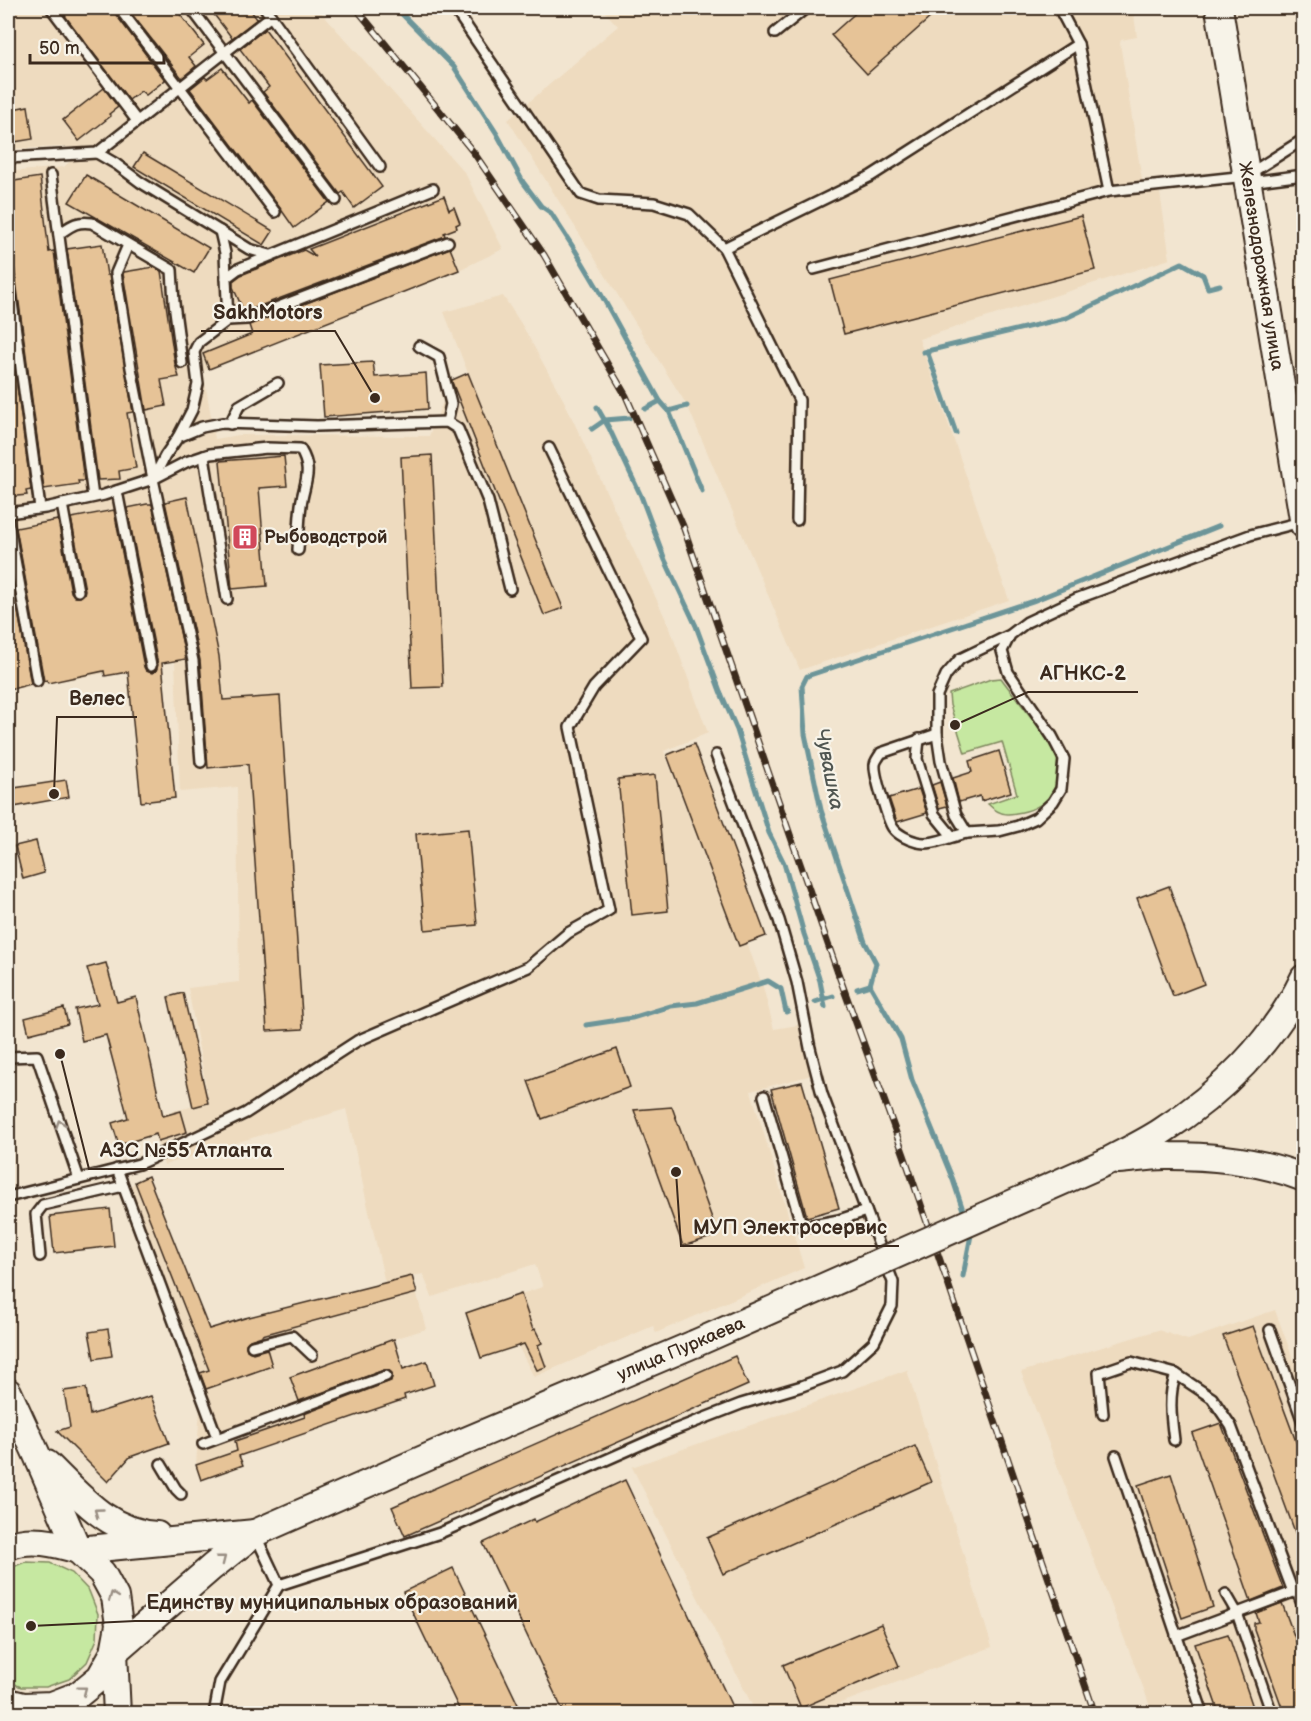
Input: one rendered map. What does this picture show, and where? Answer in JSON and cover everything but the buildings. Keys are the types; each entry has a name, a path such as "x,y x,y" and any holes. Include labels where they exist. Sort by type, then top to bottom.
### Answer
{"main road":[{"name":"Железнодорожная улица","path":"1219,8 1303,524"},
{"path":"1106,1162 1162,1131 1214,1093 1259,1047 1296,995 1304,978"},
{"path":"1106,1162 1167,1156 1229,1159 1304,1178"},
{"name":"улица Пуркаева","path":"255,1533 694,1344 1106,1162"},
{"path":"8,1392 78,1550 102,1573 115,1597 119,1625 114,1652 117,1713"},
{"path":"36,1453 94,1510 120,1527 150,1535 214,1537"},
{"path":"8,1546 35,1540 78,1550 255,1533"},
{"path":"8,1702 24,1706 52,1705 78,1695 100,1677 114,1652 255,1533"}],"lane":[{"path":"51,8 137,121"},
{"path":"119,8 275,212"},
{"path":"191,8 336,200"},
{"path":"454,8 581,194 599,200 654,203 689,214 724,248 799,400 797,520"},
{"path":"775,33 806,8"},
{"path":"1059,8 1078,44 1109,191"},
{"path":"97,153 224,52 268,12 380,167"},
{"path":"724,248 871,176 1078,44"},
{"path":"1248,179 1304,139"},
{"path":"8,158 97,153 249,249 270,255"},
{"path":"51,175 93,498"},
{"path":"814,268 1109,191 1304,175"},
{"path":"226,278 238,269 270,255 433,189"},
{"path":"59,234 80,222 92,223 172,270 174,303 183,363"},
{"path":"220,231 225,253 228,320"},
{"path":"153,479 192,410 198,384 194,352 199,342 228,320 247,319 448,242"},
{"path":"128,245 116,273 131,368 153,479 193,661 201,762"},
{"path":"8,273 40,508"},
{"path":"419,346 439,357 451,404 447,422"},
{"path":"230,424 239,406 278,383"},
{"path":"178,436 202,427 230,424 323,426 447,422 458,429 488,501 510,589"},
{"path":"8,513 93,498 117,491 153,479 186,462 210,454 267,448 300,449 306,460 308,475 301,505 298,550"},
{"path":"8,1197 139,1164 246,1113 357,1041 528,967 568,933 609,910 570,727 594,687 641,638 549,448"},
{"path":"204,456 227,599"},
{"path":"117,491 151,666"},
{"path":"62,504 78,591"},
{"path":"8,521 37,681"},
{"path":"967,833 956,815 941,761 937,734 937,695 946,675 960,659 1076,599 1250,534 1303,524"},
{"path":"937,734 881,753 875,763 879,788 893,828 906,838 919,843 936,842 967,833 999,831 1036,818 1053,802 1061,789 1064,759 1052,736 1008,672 1002,651 1010,635"},
{"path":"920,739 917,759 934,814 952,836"},
{"path":"214,1713 220,1682 279,1585 440,1533 674,1430 741,1404 802,1386 842,1371 874,1342 892,1306 893,1282 822,1094 797,982 779,920 716,755"},
{"path":"8,1057 37,1056 79,1179"},
{"path":"764,1096 802,1227"},
{"path":"117,1169 215,1432"},
{"path":"40,1256 36,1214 43,1205 123,1186"},
{"path":"791,1225 802,1227 839,1220 866,1211"},
{"path":"1270,1330 1304,1425"},
{"path":"252,1346 292,1336 312,1355"},
{"path":"1103,1414 1099,1373 1131,1362 1176,1374 1212,1398 1231,1426 1304,1609"},
{"path":"1173,1440 1171,1387 1176,1374"},
{"path":"203,1444 386,1376"},
{"path":"1116,1456 1203,1713"},
{"path":"161,1464 181,1494"},
{"path":"255,1533 279,1585"},
{"path":"1176,1636 1298,1590"},
{"path":"1226,1594 1237,1613 1272,1713"}],"shaded area":[{"path":"8,8 317,8 465,173 503,249 459,270 203,371 215,439 239,435 429,436 452,380 468,373 444,312 503,296 522,325 564,401 669,626 708,733 664,751 739,946 747,943 763,987 774,1029 798,1025 812,1075 751,1091 804,1268 656,1333 653,1326 534,1377 518,1346 510,1321 521,1294 543,1287 535,1264 432,1297 423,1274 412,1276 426,1329 394,1339 405,1399 240,1456 243,1465 201,1480 196,1465 200,1409 122,1196 135,1182 148,1176 209,1329 385,1283 346,1109 164,1165 150,1116 209,1103 188,988 239,982 237,787 180,792 175,661 8,690 8,171 64,167 83,148 8,149"},
{"path":"601,8 1133,8 1137,37 1121,40 1120,43 1142,180 1160,193 1170,259 919,339 1009,600 800,670 688,407 508,120 618,26"},
{"path":"1275,1310 1303,1386 1303,1713 1152,1713 1021,1372 1158,1330 1188,1340"},
{"path":"907,1370 992,1647 814,1713 756,1713 632,1467"}],"green space":[{"path":"1001,678 1049,743 1059,766 1057,783 1046,800 1030,810 1010,814 997,811 988,804 1017,794 1002,742 965,753 950,705 949,694 991,679"},
{"path":"25,1562 50,1563 72,1573 89,1591 98,1614 97,1639 87,1662 69,1679 46,1687 21,1687 8,1681 8,1569"}],"waterway":[{"path":"396,8 454,67 497,134 523,182 541,206 551,213 575,250 660,401 669,411 687,406"},
{"path":"923,352 1066,318 1182,263 1203,275 1208,288 1220,285"},
{"path":"927,351 956,433"},
{"path":"645,409 660,401"},
{"path":"597,407 641,496 665,560 696,626 737,730 769,833 784,863 820,981 825,1007"},
{"path":"669,411 702,491"},
{"path":"592,429 605,420 629,418"},
{"name":"Чувашка","path":"965,1216 953,1180 912,1080 901,1039 870,985 876,963 865,942 821,810 805,734 802,686 807,676 1033,601 1219,526"},
{"path":"586,1025 632,1018 671,1006 697,1003 768,981 781,989 786,1012 788,1011"},
{"path":"857,989 870,985"},
{"path":"815,1002 833,996"},
{"name":"Чувашка","path":"963,1276 971,1235 969,1230"}],"railway":[{"path":"356,8 474,153 544,255 626,396 683,526 838,973 904,1155 1095,1714"}],"place":[{"name":"SakhMotors","path":"375,398"},
{"name":"Рыбоводстрой","path":"245,537"},
{"name":"АГНКС-2","path":"955,725"},
{"name":"Велес","path":"54,794"},
{"name":"АЗС №55 Атланта","path":"60,1054"},
{"name":"МУП Электросервис","path":"676,1172"},
{"name":"Единству муниципальных образований","path":"31,1626"}]}
